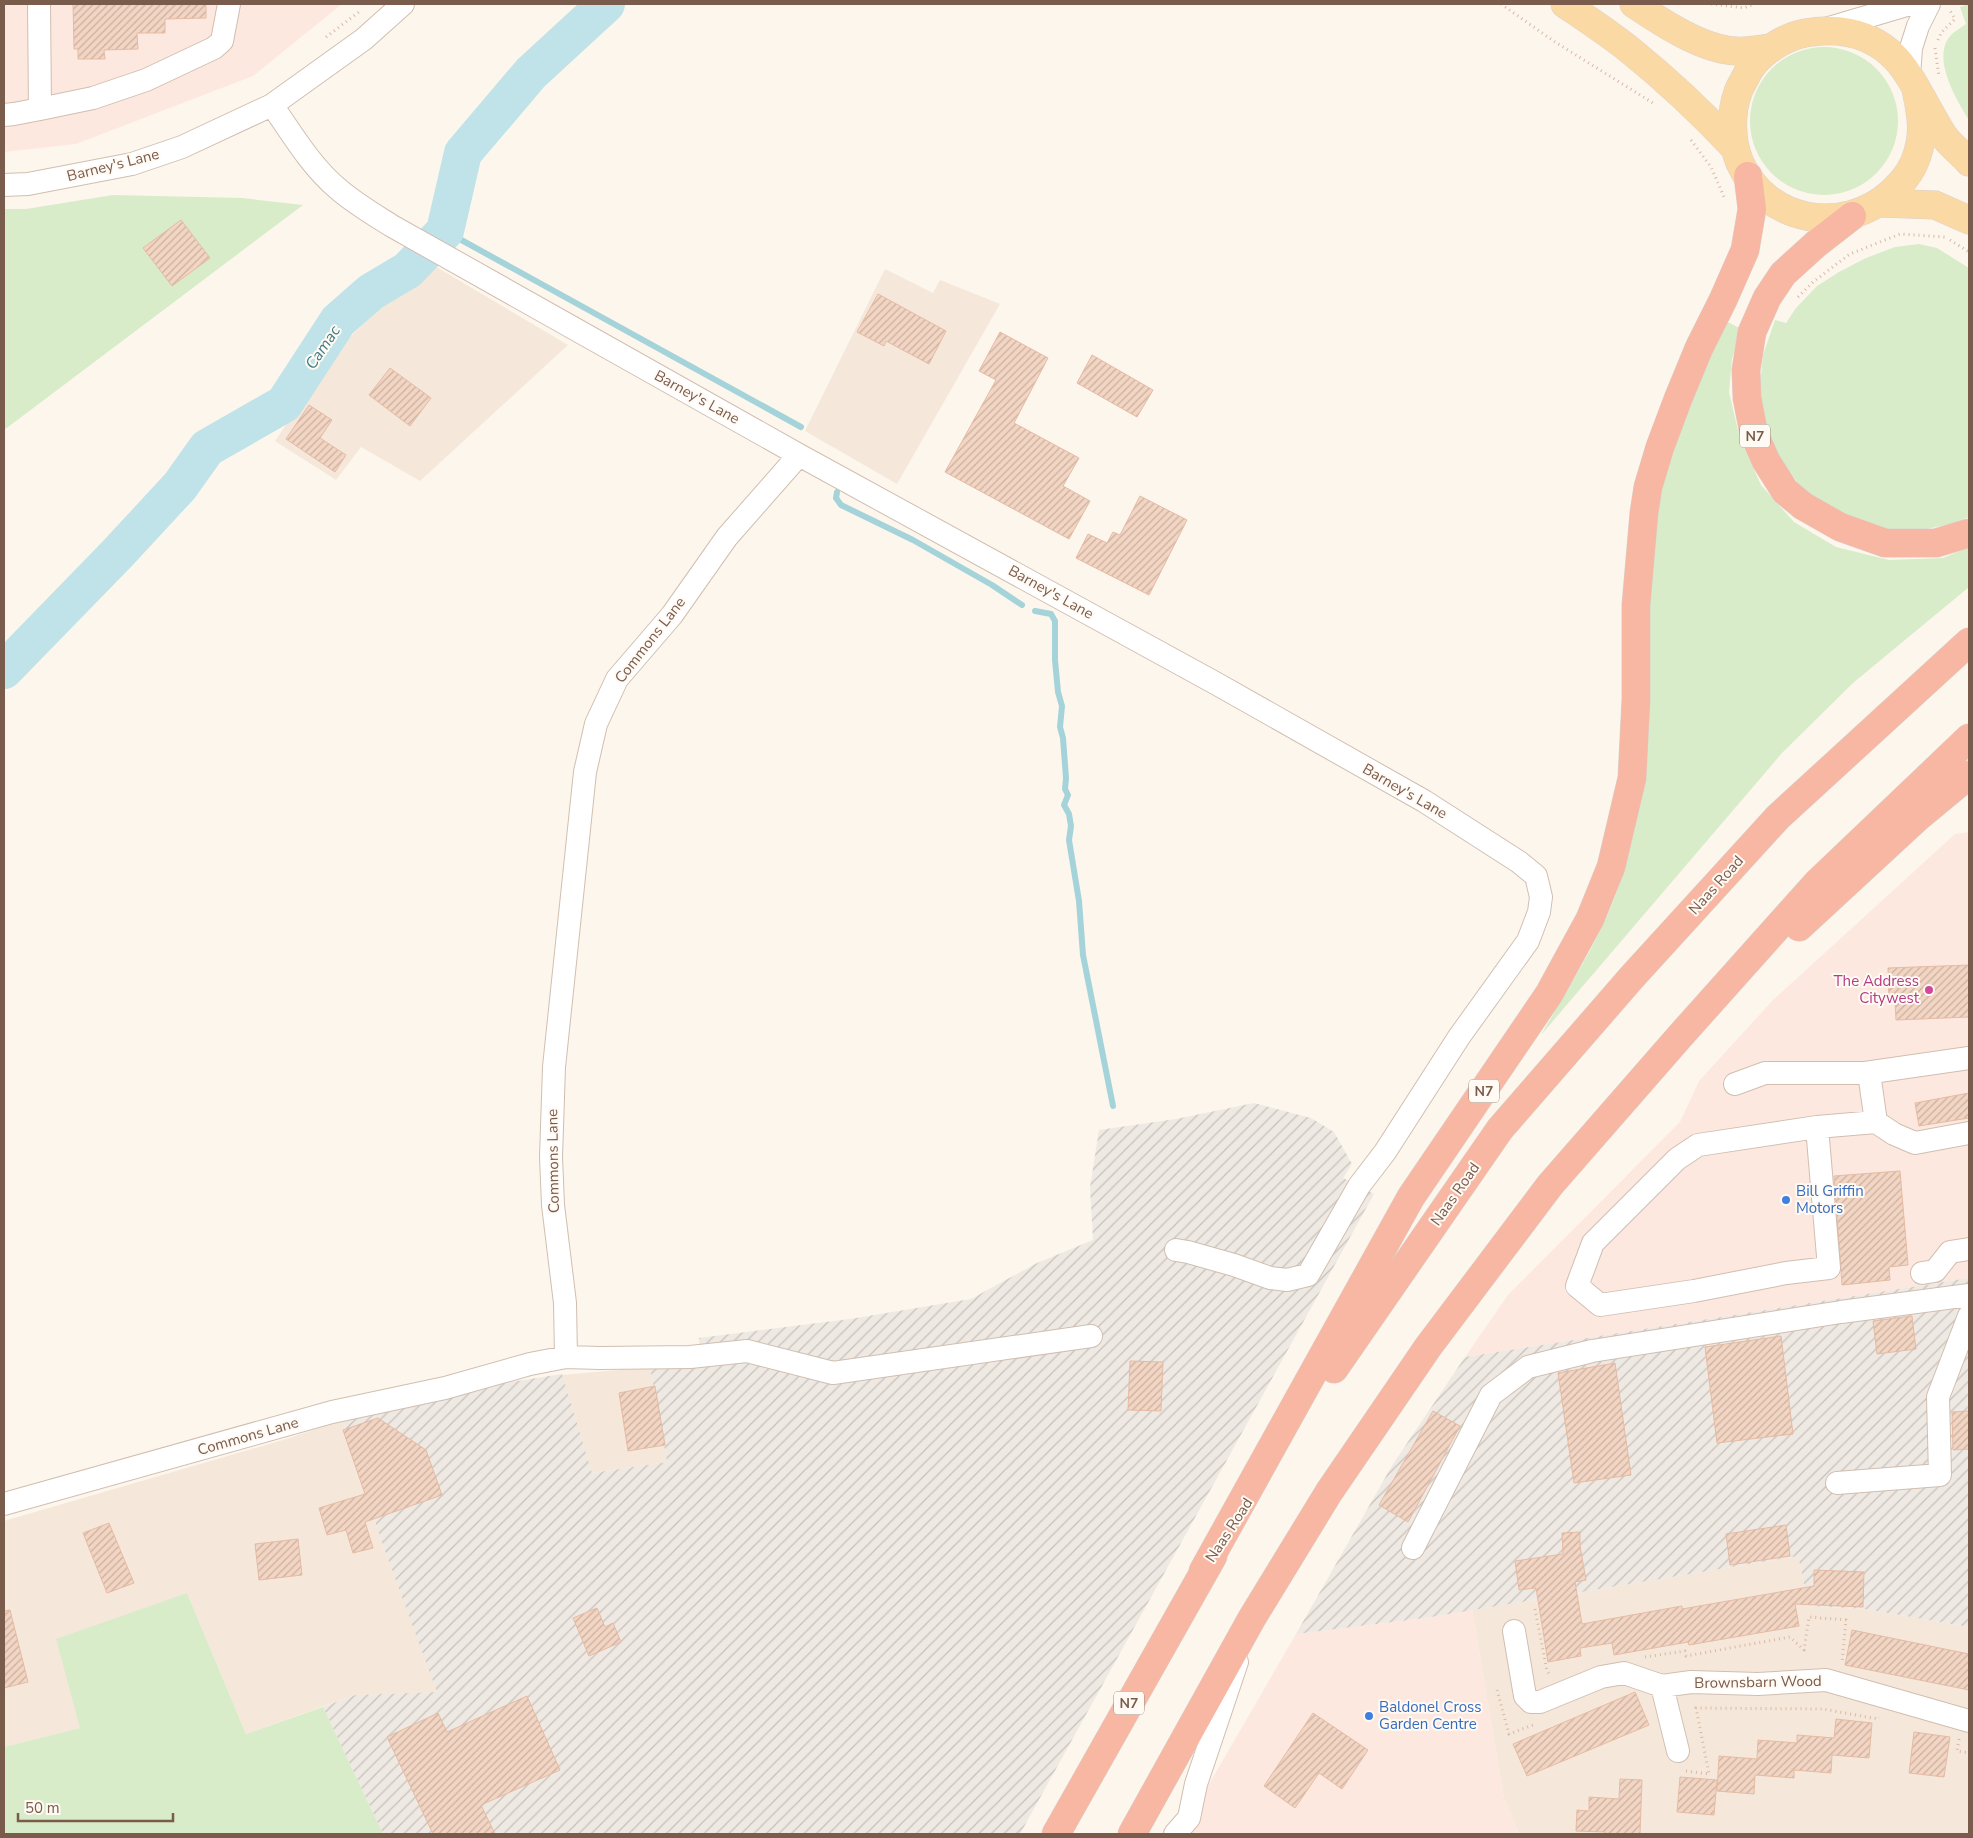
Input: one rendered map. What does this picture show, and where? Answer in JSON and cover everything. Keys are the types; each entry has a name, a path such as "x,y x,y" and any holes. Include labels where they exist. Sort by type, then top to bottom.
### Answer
{"highway":[{"name":"N7","path":"1203,1571 1411,1197 1550,994 1590,919 1611,867 1632,778 1636,699 1636,605 1648,488 1660,447 1685,382 1699,348 1724,300 1745,250 1752,209 1748,176"},
{"name":"N7","path":"1852,216 1816,244 1783,274 1767,298 1752,332 1746,370 1747,398 1754,434 1766,461 1785,491 1803,506 1840,527 1885,543 1936,543 1969,533"},
{"name":"Naas Road","path":"1056,1834 1203,1571 1352,1342 1500,1129 1632,977 1778,817 1969,642"},
{"path":"1132,1834 1252,1618 1329,1492 1428,1347 1550,1185 1817,883 1969,738"},
{"path":"1681,1035 1917,818 1969,775"}],"main road":[{"path":"1565,4 1629,49 1703,114 1735,148 1748,176 1763,194 1783,208 1805,217 1829,219 1852,216 1880,203 1904,181 1918,152 1922,120 1922,83"},
{"path":"1634,4 1664,25 1705,44 1736,51 1771,48"},
{"path":"1735,148 1732,120 1738,92 1751,67 1771,48 1797,34 1825,29 1850,32 1874,41 1894,56 1922,83 1944,136 1969,162"},
{"path":"1880,203 1934,205 1969,220"}],"street":[{"path":"39,4 40,109"},
{"path":"4,115 93,98 146,80 214,48 222,41 229,4"},
{"name":"Barney's Lane","path":"4,185 28,184 132,164 182,147 272,105 364,39 403,4"},
{"path":"1825,29 1910,4"},
{"path":"1922,83 1911,48 1928,4"},
{"name":"Barney's Lane","path":"272,105 312,162 336,188 385,222 799,455 1218,684 1424,801 1519,862 1536,876 1541,897 1539,912 1528,941 1459,1037 1385,1152 1359,1186 1308,1275 1287,1280 1270,1278 1234,1265 1176,1250"},
{"name":"Commons Lane","path":"4,1504 332,1412 445,1388 530,1364 566,1357 565,1303 552,1204 551,1157 554,1067 585,772 596,724 617,678 672,615 727,536 799,455"},
{"path":"1735,1084 1765,1073 1869,1072 1969,1058"},
{"path":"1869,1072 1876,1122"},
{"path":"1817,1127 1829,1268 1786,1273 1694,1291 1600,1305 1577,1286 1593,1243 1677,1159 1698,1145 1817,1127 1876,1122 1894,1134 1915,1143 1969,1133"},
{"path":"1922,1274 1935,1271 1950,1252 1969,1249"},
{"path":"1413,1548 1491,1395 1528,1367 1592,1351 1841,1312 1969,1295"},
{"path":"1837,1483 1940,1474 1938,1397 1969,1316"},
{"path":"566,1357 690,1356 747,1351 833,1373 1091,1336"},
{"path":"1175,1834 1189,1818 1196,1784 1252,1618"},
{"name":"Brownsbarn Wood","path":"1514,1631 1525,1696 1531,1702 1540,1702 1602,1677 1624,1673 1662,1686 1692,1682 1758,1684 1826,1680 1964,1728"},
{"path":"1662,1686 1680,1761"}],"path":[{"path":"1501,4 1555,42 1656,106"},
{"path":"1711,4 1744,8 1754,4"},
{"path":"322,40 360,12"},
{"path":"1922,83 1941,33 1954,19"},
{"path":"1690,138 1711,167 1729,207"},
{"path":"1796,300 1813,282 1850,254 1900,234 1944,236 1969,252"},
{"path":"1534,1609 1547,1671 1552,1678"},
{"path":"1637,1658 1685,1651 1686,1656 1790,1637 1804,1650 1809,1617 1846,1620 1841,1657 1842,1666"},
{"path":"1497,1690 1509,1734 1544,1721"},
{"path":"1680,1761 1709,1774 1696,1708 1823,1709 1878,1719 1878,1714"},
{"path":"1964,1728 1957,1751 1969,1753"}],"shaded area":[{"path":"4,4 342,4 253,76 76,144 4,152"},
{"path":"428,262 568,345 420,481 361,447 336,480 275,441 325,367 348,339"},
{"path":"885,269 933,293 940,280 1000,304 897,484 805,431"},
{"name":"Bill Griffin Motors","path":"1969,832 1969,1278 1465,1357 1508,1295 1680,1122 1699,1081 1773,1000 1955,834"},
{"path":"1254,1103 1311,1118 1334,1132 1352,1164 1343,1178 1374,1194 1020,1834 383,1834 323,1707 355,1695 437,1692 381,1540 343,1420 459,1390 562,1374 592,1473 667,1462 650,1367 701,1362 699,1338 850,1319 971,1299 1037,1263 1093,1240 1090,1187 1099,1130 1176,1119"},
{"path":"1969,1278 1969,1627 1865,1609 1809,1606 1798,1556 1425,1618 1296,1634 1393,1464 1465,1357"},
{"path":"650,1367 667,1462 592,1473 562,1375"},
{"path":"343,1420 381,1540 438,1692 355,1695 246,1734 187,1593 80,1728 4,1747 4,1521 283,1440"},
{"path":"1798,1556 1809,1606 1865,1609 1969,1627 1969,1834 1519,1834 1504,1798 1472,1610"},
{"name":"Baldonel Cross Garden Centre","path":"1472,1610 1504,1798 1519,1834 1180,1834 1296,1634 1425,1618"}],"green space":[{"path":"1969,4 1969,120 1947,77 1944,53 1946,42 1953,33 1966,24 1960,7"},
{"path":"1824,47 1838,48 1852,53 1865,59 1876,69 1886,80 1892,93 1897,107 1897,135 1892,149 1886,162 1876,173 1865,183 1852,189 1838,194 1824,195 1810,194 1796,189 1783,183 1772,173 1762,162 1756,149 1751,135 1750,121 1751,107 1756,93 1762,80 1772,69 1783,59 1796,53 1810,48"},
{"path":"113,195 242,198 303,205 4,430 4,209 26,209"},
{"path":"1919,244 1937,248 1969,268 1969,517 1951,524 1911,532 1861,526 1826,508 1798,483 1776,454 1763,420 1760,387 1763,355 1775,320 1786,323 1796,308 1817,286 1839,272 1866,258 1895,247"},
{"path":"1726,321 1741,329 1732,359 1729,392 1740,439 1761,485 1794,522 1836,547 1889,560 1943,558 1969,547 1969,587 1853,683 1782,753 1541,1035 1594,943 1616,895 1624,870 1633,822 1646,602 1656,512 1667,462 1675,438"},
{"path":"187,1593 246,1734 323,1707 383,1834 4,1834 4,1747 80,1728 56,1639"}],"building":[{"path":"73,4 206,4 206,18 165,19 165,33 137,33 138,49 104,50 105,59 78,59 78,49 74,49"},
{"path":"181,220 210,258 172,286 143,248"},
{"path":"878,294 946,331 929,364 886,341 884,346 857,332"},
{"path":"1000,332 1048,358 1014,423 1079,458 1063,486 1090,501 1069,539 945,472 996,380 979,371"},
{"path":"1092,355 1153,390 1137,417 1077,383"},
{"path":"390,368 431,398 410,426 369,395"},
{"path":"309,405 332,420 320,438 346,455 335,472 286,439"},
{"path":"1140,496 1187,520 1149,595 1076,558 1088,534 1107,543 1113,532 1120,535"},
{"name":"The Address Citywest","path":"1969,965 1969,1017 1896,1020 1895,1001 1889,1002 1888,968"},
{"path":"1969,1093 1969,1118 1919,1126 1915,1103"},
{"path":"1900,1171 1908,1265 1889,1267 1890,1280 1842,1285 1834,1176"},
{"path":"1912,1316 1916,1349 1877,1354 1873,1321"},
{"path":"1781,1336 1793,1434 1717,1443 1705,1347"},
{"path":"1130,1361 1163,1362 1161,1411 1128,1410"},
{"path":"1615,1363 1631,1475 1574,1483 1558,1373"},
{"path":"655,1386 665,1445 628,1451 619,1393"},
{"path":"1433,1411 1460,1426 1408,1522 1379,1505"},
{"path":"1969,1411 1969,1449 1953,1450 1952,1412"},
{"path":"378,1418 426,1450 442,1495 365,1522 373,1548 353,1553 346,1530 327,1535 319,1508 365,1494 343,1430"},
{"path":"109,1523 134,1583 107,1593 83,1533"},
{"path":"1786,1525 1790,1556 1730,1565 1726,1534"},
{"path":"1580,1532 1580,1546 1586,1580 1575,1582 1582,1624 1682,1606 1682,1609 1814,1586 1814,1570 1864,1572 1863,1607 1795,1604 1799,1626 1689,1645 1688,1642 1614,1655 1612,1643 1580,1648 1581,1656 1548,1662 1536,1588 1519,1590 1515,1561 1563,1554 1562,1533"},
{"path":"298,1539 302,1575 259,1580 255,1544"},
{"path":"597,1608 605,1627 613,1623 621,1642 589,1656 573,1618"},
{"path":"10,1610 28,1682 4,1688 4,1611"},
{"path":"1852,1630 1969,1654 1969,1690 1845,1665"},
{"path":"1635,1692 1649,1725 1527,1776 1513,1744"},
{"path":"527,1696 560,1770 481,1805 495,1834 433,1834 387,1737 438,1713 447,1732"},
{"path":"1313,1713 1368,1750 1342,1789 1319,1773 1295,1808 1264,1786"},
{"path":"1836,1719 1872,1723 1869,1758 1832,1755 1831,1773 1794,1770 1794,1778 1755,1775 1754,1794 1717,1791 1719,1756 1757,1759 1758,1740 1797,1743 1797,1735 1834,1738"},
{"path":"1914,1732 1950,1737 1944,1777 1909,1773"},
{"path":"1680,1777 1717,1780 1714,1815 1677,1812"},
{"path":"1620,1779 1642,1780 1640,1834 1605,1834 1605,1832 1576,1831 1577,1810 1589,1811 1589,1797 1619,1799"}],"waterway":[{"name":"Camac","path":"4,670 180,486 207,448 284,404 338,321 371,292 408,270 445,231 463,153 531,73 606,4"},
{"path":"445,231 801,427"},
{"path":"837,492 836,498 841,505 913,540 992,585 1022,605"},
{"path":"1035,611 1051,614 1055,621 1055,660 1058,692 1062,706 1060,727 1063,738 1065,789 1068,795 1064,805 1069,814 1071,826 1069,840 1079,901 1083,955 1113,1106"}],"place":[{"name":"The Address Citywest","path":"1929,990"},
{"name":"Bill Griffin Motors","path":"1786,1200"},
{"name":"Baldonel Cross Garden Centre","path":"1369,1716"}]}
